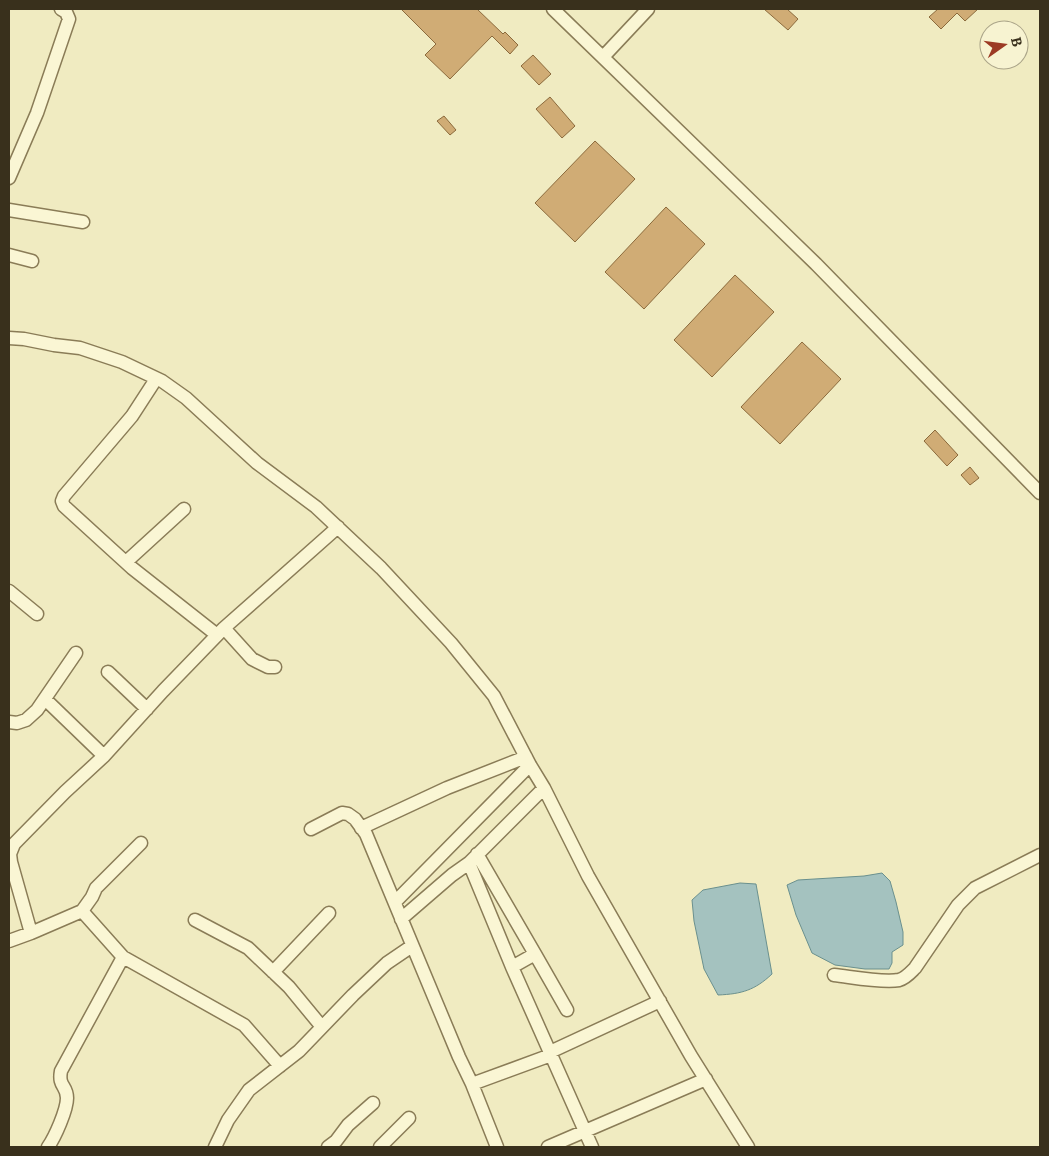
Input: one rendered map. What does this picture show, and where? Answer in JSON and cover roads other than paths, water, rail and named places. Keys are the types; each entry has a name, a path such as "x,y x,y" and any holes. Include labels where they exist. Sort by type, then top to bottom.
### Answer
{"street":[{"path":"553,9 816,264 1040,493"},
{"path":"603,57 648,9"},
{"path":"9,178 40,104 69,19 63,10"},
{"path":"9,210 83,222"},
{"path":"9,255 32,261"},
{"path":"9,338 80,348 122,362 162,381 186,398 256,463 316,507 381,568 451,643 494,696 544,788 588,876 745,1146"},
{"path":"156,379 132,416 64,496 62,501 64,506 126,562 221,631 252,659 268,667 275,667"},
{"path":"126,562 184,509"},
{"path":"31,933 10,854 14,844 104,756 221,631 338,527"},
{"path":"9,591 37,614"},
{"path":"9,722 17,723 26,720 37,710 76,653"},
{"path":"108,672 147,709"},
{"path":"45,700 104,756"},
{"path":"361,828 447,788 528,761"},
{"path":"395,902 528,761"},
{"path":"401,919 473,858 544,788"},
{"path":"311,830 342,813 348,814 355,819 366,834 498,1147"},
{"path":"9,941 82,911 92,898 96,888 142,843"},
{"path":"834,975 879,980 900,980 915,968 958,905 975,888 1040,855"},
{"path":"473,858 535,954 567,1010"},
{"path":"473,858 512,967 591,1146"},
{"path":"82,911 123,957 244,1025 280,1066"},
{"path":"273,972 329,913"},
{"path":"195,920 248,948 289,987 322,1027"},
{"path":"215,1147 228,1120 249,1090 299,1051 353,994 387,964 412,946"},
{"path":"512,967 535,954"},
{"path":"48,1147 65,1110 67,1099 66,1092 61,1084 61,1071 123,957"},
{"path":"472,1084 551,1053 660,1001"},
{"path":"548,1147 706,1078"},
{"path":"328,1147 336,1141 348,1125 373,1103"},
{"path":"380,1147 409,1118"}],"water":[{"path":"882,873 890,881 903,932 903,945 892,952 892,963 889,969 865,969 835,965 812,953 796,915 787,885 798,880"},
{"path":"740,883 756,884 772,974 760,984 748,990 734,994 718,995 704,969 694,921 692,900 703,890"}]}
